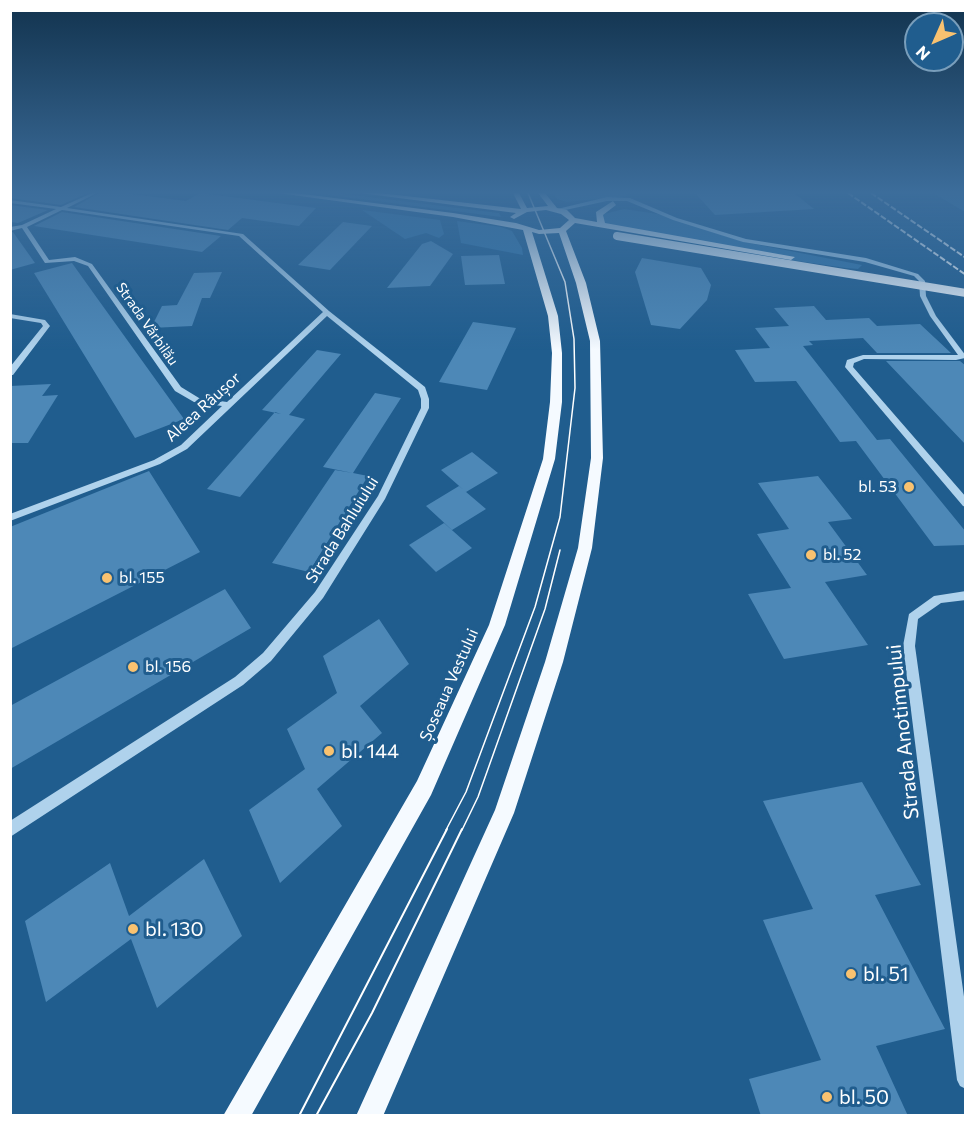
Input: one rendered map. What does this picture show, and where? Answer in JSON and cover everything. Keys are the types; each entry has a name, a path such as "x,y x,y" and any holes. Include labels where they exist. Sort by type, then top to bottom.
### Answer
{"main road":[{"name":"Șoseaua Vestului","path":"236,1116 424,788 497,625 549,459 556,402 557,353 553,316 528,246"},
{"path":"369,1116 504,813 554,662 585,548 597,458 598,399 595,341 572,246"},
{"path":"675,246 966,293"},
{"path":"723,246 966,284"}],"street":[{"name":"Strada Vărbilău","path":"36,246 47,262 75,259 90,265 178,389 197,400 229,405"},
{"name":"Strada Bahluiului","path":"10,830 238,681 267,657 319,595 382,497 424,408 425,399 422,389 327,312 253,246"},
{"path":"775,246 866,260 909,271 922,281 923,296 933,316 962,356 956,358 862,357 850,362 849,367 966,504"},
{"name":"Aleea Râușor","path":"10,518 172,454 184,447 327,312"},
{"path":"10,316 43,321 47,326 10,373"},
{"name":"Strada Anotimpului","path":"966,595 938,599 914,617 909,646 966,1080"}],"shaded area":[{"path":"474,246 521,246 523,255"},
{"path":"709,246 762,246 862,265 858,269"}],"building":[{"path":"10,246 23,246 35,263 10,270"},
{"path":"160,246 210,246 202,252"},
{"path":"318,246 353,246 330,270 298,265"},
{"path":"421,246 439,246 453,254 430,286 387,288"},
{"path":"499,255 505,284 465,285 461,256"},
{"path":"642,258 701,268 711,285 707,300 680,329 651,325 635,272"},
{"path":"72,263 184,419 135,438 34,273"},
{"path":"222,272 210,298 202,298 192,326 151,328 162,306 177,305 194,273"},
{"path":"814,306 826,320 869,318 877,326 920,324 951,353 877,353 863,338 809,341 813,345 803,346 877,440 890,439 966,532 966,545 934,546 856,441 840,442 796,381 755,382 735,350 770,348 755,328 789,326 774,308"},
{"path":"473,322 516,328 487,390 439,382"},
{"path":"317,350 341,354 289,415 305,419 240,497 207,489 274,413 262,410"},
{"path":"886,361 960,361 966,366 966,445"},
{"path":"51,384 42,396 58,395 28,443 10,443 10,386"},
{"path":"375,393 401,398 353,473 323,467"},
{"path":"472,452 498,473 466,492 441,470"},
{"path":"335,470 368,476 309,572 272,563"},
{"path":"149,471 200,552 10,649 10,527"},
{"name":"bl. 52","path":"818,476 852,519 828,522 867,575 825,582 868,645 784,659 748,594 791,588 757,534 789,529 758,483"},
{"path":"459,486 486,509 452,530 426,506"},
{"path":"444,523 472,548 436,572 409,545"},
{"name":"bl. 156","path":"225,589 251,628 10,769 10,706"},
{"name":"bl. 144","path":"379,619 409,664 360,706 382,733 317,789 342,826 280,883 249,810 305,769 287,729 337,693 323,656"},
{"name":"bl. 51","path":"862,782 921,885 875,895 945,1029 876,1046 908,1116 761,1116 749,1079 821,1060 763,920 813,909 763,801"},
{"name":"bl. 130","path":"204,859 242,936 157,1008 131,939 46,1002 25,921 110,863 129,916"}],"tram line":[{"path":"446,830 466,792 535,607 560,517 575,388 574,339 565,282 550,246"},
{"path":"462,830 478,797 545,609 560,550"},
{"path":"299,1116 447,829"},
{"path":"316,1116 372,1013 462,829"}],"railway":[{"path":"924,246 966,275"},
{"path":"948,246 966,258"}],"place":[{"name":"bl. 53","path":"909,487"},
{"name":"bl. 52","path":"811,555"},
{"name":"bl. 155","path":"107,578"},
{"name":"bl. 156","path":"133,667"},
{"name":"bl. 144","path":"329,751"},
{"name":"bl. 130","path":"133,929"},
{"name":"bl. 51","path":"851,974"},
{"name":"bl. 50","path":"827,1097"}]}
